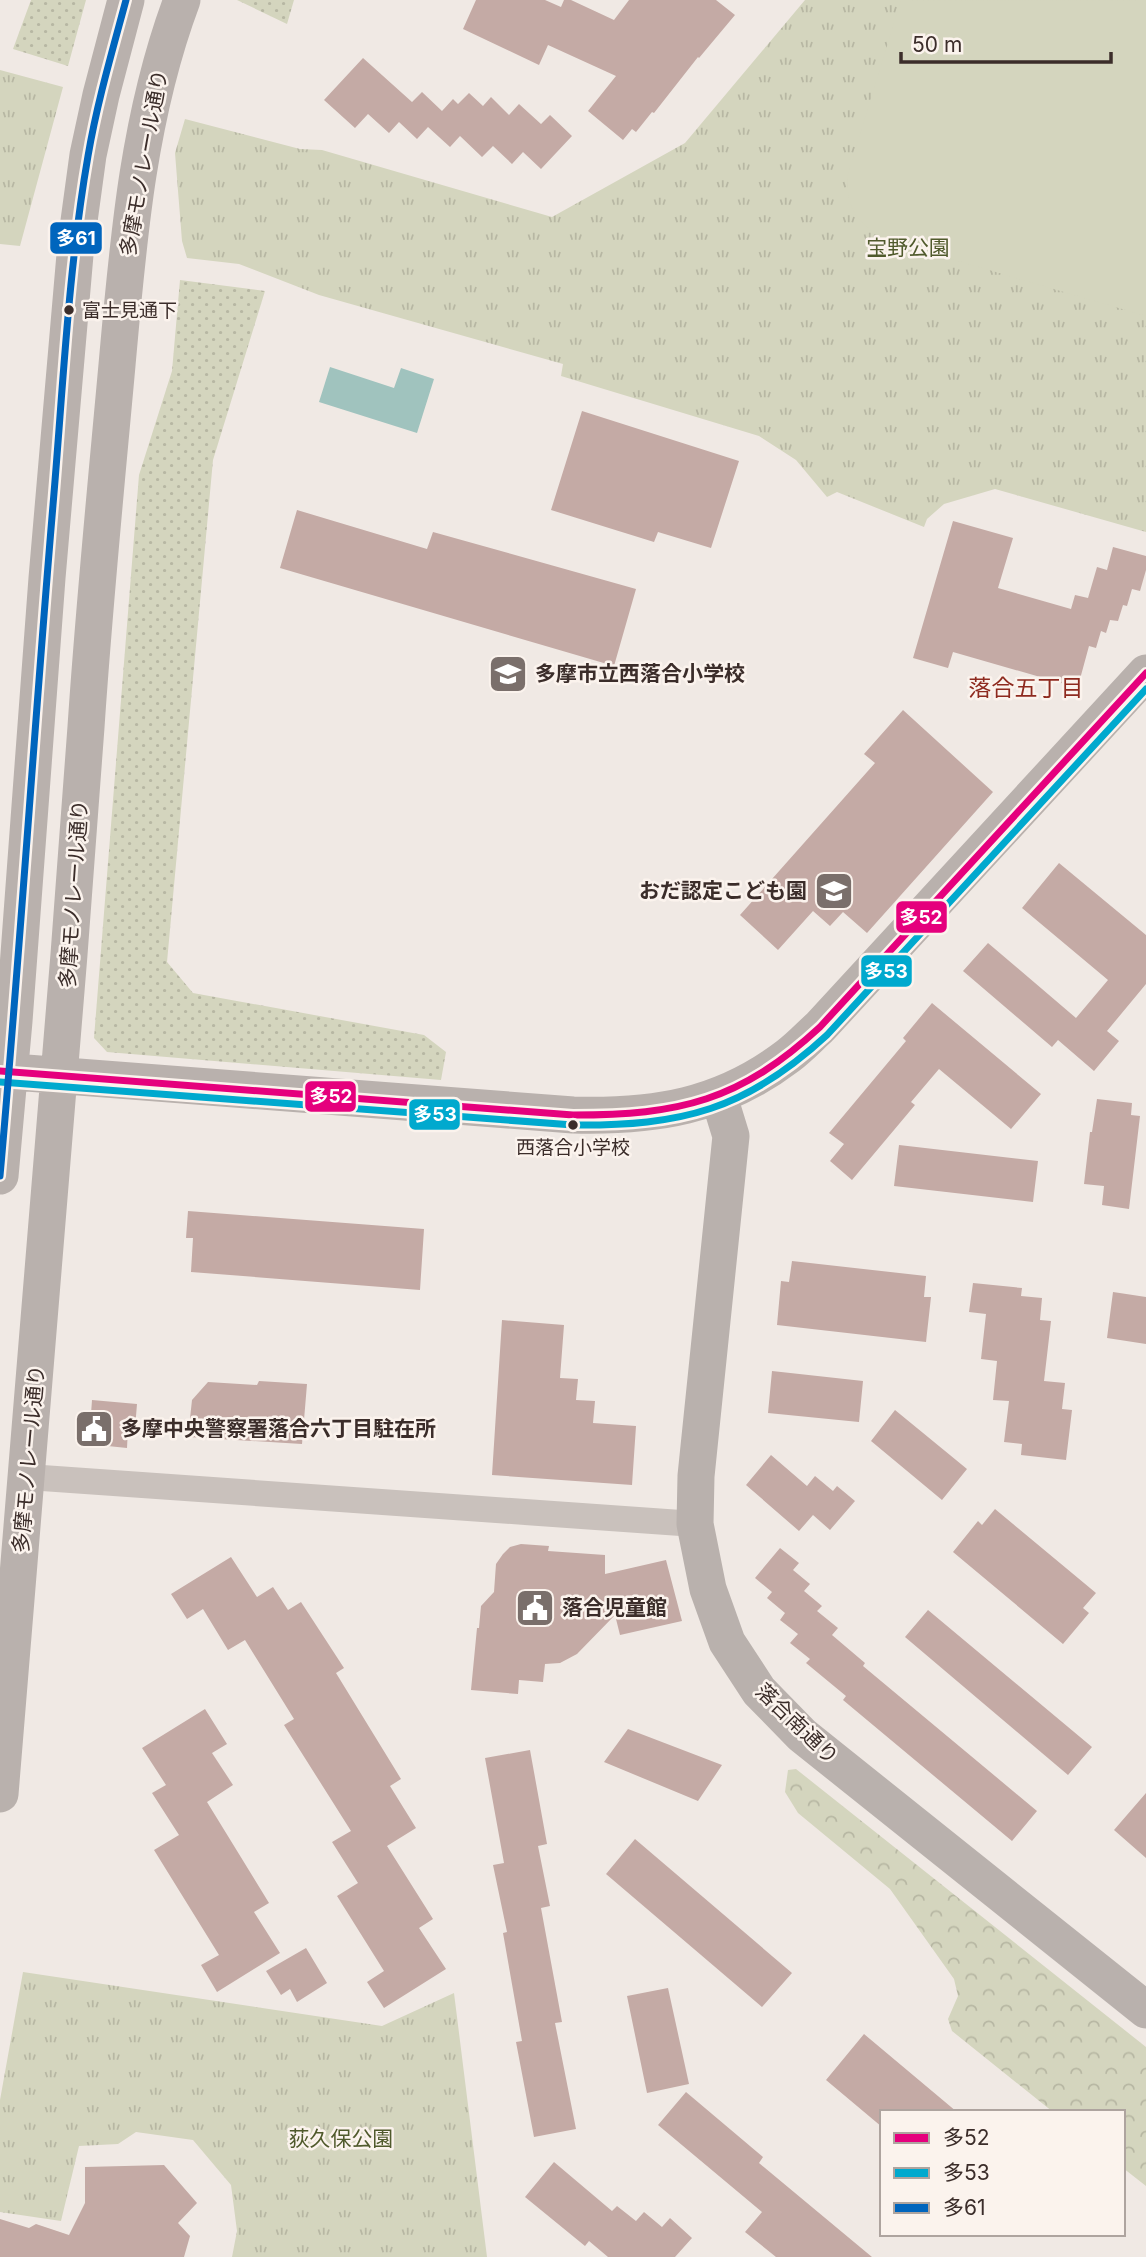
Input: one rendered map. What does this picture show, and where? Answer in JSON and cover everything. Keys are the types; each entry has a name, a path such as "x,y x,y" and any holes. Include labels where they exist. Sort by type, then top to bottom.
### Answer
{"main road":[{"path":"0,1176 5,1071 76,243 88,155 126,0"},
{"name":"多摩モノレール通り","path":"0,1794 28,1477 96,581 127,246 151,108 181,0"},
{"path":"5,1071 573,1115 644,1114 719,1097 751,1081 789,1055 820,1027 1146,673"},
{"name":"落合南通り","path":"719,1097 731,1136 696,1476 695,1524 708,1589 727,1642 759,1691 803,1735 1146,2010"}],"street":[{"path":"28,1477 695,1524"}],"green space":[{"path":"31,0 86,0 68,66 13,49"},
{"path":"237,0 294,0 287,24"},
{"name":"宝野公園","path":"805,0 1146,0 1146,532 995,489 944,504 927,519 924,527 837,492 827,497 796,460 759,436 561,376 563,364 319,295 239,264 187,258 182,241 175,153 185,119 300,149 322,150 552,217 685,143"},
{"path":"901,0 1146,1 1146,316 883,239 860,220 851,206 847,177"},
{"path":"0,70 63,87 20,246 0,244"},
{"path":"180,280 265,291 213,460 167,962 193,993 424,1035 446,1052 441,1080 107,1052 94,1038 139,475 172,371"},
{"path":"796,1769 1146,2047 1146,2186 1125,2170 1125,2110 1051,2110 952,2031 948,2019 958,1996 954,1979 890,1889 798,1813 785,1792 788,1770"},
{"name":"荻久保公園","path":"23,1972 382,2026 454,1993 487,2257 232,2257 237,2231 231,2185 193,2140 136,2132 118,2144 79,2146 61,2221 0,2212 0,2100"}],"water":[{"path":"330,367 394,388 401,368 434,379 417,433 319,402"}],"building":[{"path":"476,0 545,0 561,7 564,0 571,0 614,20 629,0 716,0 735,15 654,113 652,112 636,132 632,129 623,140 588,111 616,76 548,45 539,65 463,29"},
{"path":"363,58 412,102 422,92 442,111 453,99 458,104 469,93 483,106 491,97 509,115 519,104 541,124 550,115 572,136 541,169 523,152 512,164 493,146 482,157 460,136 450,147 428,127 417,139 399,122 389,133 368,114 355,128 324,100"},
{"path":"582,411 739,461 711,548 658,532 654,542 551,510"},
{"path":"297,510 427,549 433,532 636,589 614,666 280,568"},
{"path":"953,521 1013,538 998,588 1071,609 1075,595 1088,598 1097,567 1107,570 1113,547 1146,556 1146,570 1140,591 1132,589 1127,606 1123,605 1118,621 1110,620 1106,633 1101,631 1096,648 1089,646 1080,679 1070,676 1068,685 953,652 948,668 913,658"},
{"path":"903,710 993,792 867,933 843,912 830,926 813,911 778,950 740,915 875,763 864,754"},
{"path":"1059,863 1146,935 1146,984 1107,1031 1119,1041 1094,1071 1058,1040 1052,1047 963,971 988,943 1076,1018 1108,980 1022,908"},
{"path":"932,1003 1041,1094 1011,1129 939,1069 911,1102 915,1105 852,1180 830,1161 844,1144 829,1133 906,1041 903,1038"},
{"path":"1097,1099 1132,1103 1131,1115 1140,1116 1129,1209 1102,1205 1104,1186 1084,1184"},
{"path":"899,1145 1038,1161 1033,1202 894,1186"},
{"path":"188,1211 424,1229 420,1290 191,1272 193,1238 186,1238"},
{"path":"792,1261 926,1276 924,1297 931,1297 926,1342 777,1325 781,1281 789,1282"},
{"path":"973,1283 1022,1288 1021,1296 1042,1298 1040,1320 1051,1321 1044,1381 1065,1383 1062,1409 1072,1410 1066,1460 1021,1455 1022,1444 1004,1442 1009,1401 993,1400 997,1361 981,1359 986,1314 969,1312"},
{"path":"1113,1292 1146,1297 1146,1344 1107,1338"},
{"path":"502,1320 564,1325 560,1378 578,1379 576,1400 595,1401 593,1423 636,1426 632,1485 492,1475"},
{"path":"772,1371 863,1381 859,1422 768,1413"},
{"path":"259,1381 307,1384 302,1444 188,1437 192,1400 208,1382 257,1385"},
{"path":"92,1400 137,1404 135,1428 128,1428 127,1448 79,1443 81,1413 91,1414"},
{"path":"895,1410 967,1469 942,1500 871,1441"},
{"path":"771,1455 807,1486 815,1476 833,1491 837,1486 855,1501 830,1530 813,1515 799,1531 746,1485"},
{"path":"995,1509 1096,1593 1083,1608 1089,1613 1063,1644 953,1552 978,1521 982,1525"},
{"path":"521,1544 549,1546 548,1551 605,1555 605,1574 666,1560 682,1621 620,1635 615,1615 577,1654 560,1663 545,1664 543,1682 519,1680 518,1694 471,1690 481,1606 494,1592 496,1564 510,1547"},
{"path":"780,1548 799,1563 793,1570 810,1584 804,1591 822,1606 817,1611 838,1628 832,1635 865,1663 863,1666 1037,1811 1012,1841 843,1700 846,1696 806,1663 810,1659 790,1643 798,1634 780,1620 785,1613 767,1598 772,1592 755,1578"},
{"path":"231,1557 257,1597 273,1587 288,1610 301,1602 344,1668 336,1673 401,1779 390,1786 416,1828 387,1846 433,1919 419,1928 446,1969 384,2008 367,1982 384,1971 337,1896 358,1883 332,1842 351,1831 284,1725 294,1719 245,1640 228,1650 203,1609 187,1619 171,1594"},
{"path":"928,1610 1092,1747 1068,1775 905,1637"},
{"path":"205,1709 227,1744 212,1753 233,1785 207,1802 269,1903 254,1912 280,1953 217,1992 201,1965 219,1955 154,1850 179,1835 152,1793 166,1785 142,1748"},
{"path":"628,1729 722,1765 698,1801 604,1762"},
{"path":"530,1750 547,1844 538,1846 550,1906 541,1908 562,2022 555,2023 576,2129 534,2137 516,2042 522,2041 503,1933 507,1932 493,1865 504,1863 485,1758"},
{"path":"1146,1793 1146,1858 1114,1830"},
{"path":"635,1839 792,1973 762,2007 606,1874"},
{"path":"306,1948 327,1983 297,2002 290,1989 281,1995 266,1971"},
{"path":"668,1988 689,2084 647,2093 627,1996"},
{"path":"864,2034 955,2110 880,2110 880,2125 826,2080"},
{"path":"686,2092 763,2157 759,2163 872,2257 776,2257 745,2232 762,2212 658,2125"},
{"path":"554,2162 612,2211 617,2206 636,2221 644,2212 662,2227 670,2218 692,2238 675,2257 608,2257 589,2241 585,2246 525,2197"},
{"path":"164,2165 197,2203 178,2223 190,2236 184,2257 0,2257 0,2219 29,2228 36,2224 69,2235 85,2203 85,2167"}],"transit line":[{"name":"多61","path":"0,1176 71,286 81,199 92,136 126,0"},
{"name":"多52","path":"0,1071 573,1115 645,1112 707,1099 763,1072 820,1027 1146,673"},
{"name":"多53","path":"0,1082 573,1125 647,1122 680,1117 710,1108 740,1097 768,1081 827,1035 1146,689"}],"place":[{"name":"富士見通下","path":"69,310"},
{"name":"多摩市立西落合小学校","path":"508,674"},
{"name":"おだ認定こども園","path":"834,891"},
{"name":"西落合小学校","path":"573,1125"},
{"name":"多摩中央警察署落合六丁目駐在所","path":"94,1429"},
{"name":"落合児童館","path":"535,1608"}],"district":[{"name":"落合五丁目","path":"1026,688"}]}
